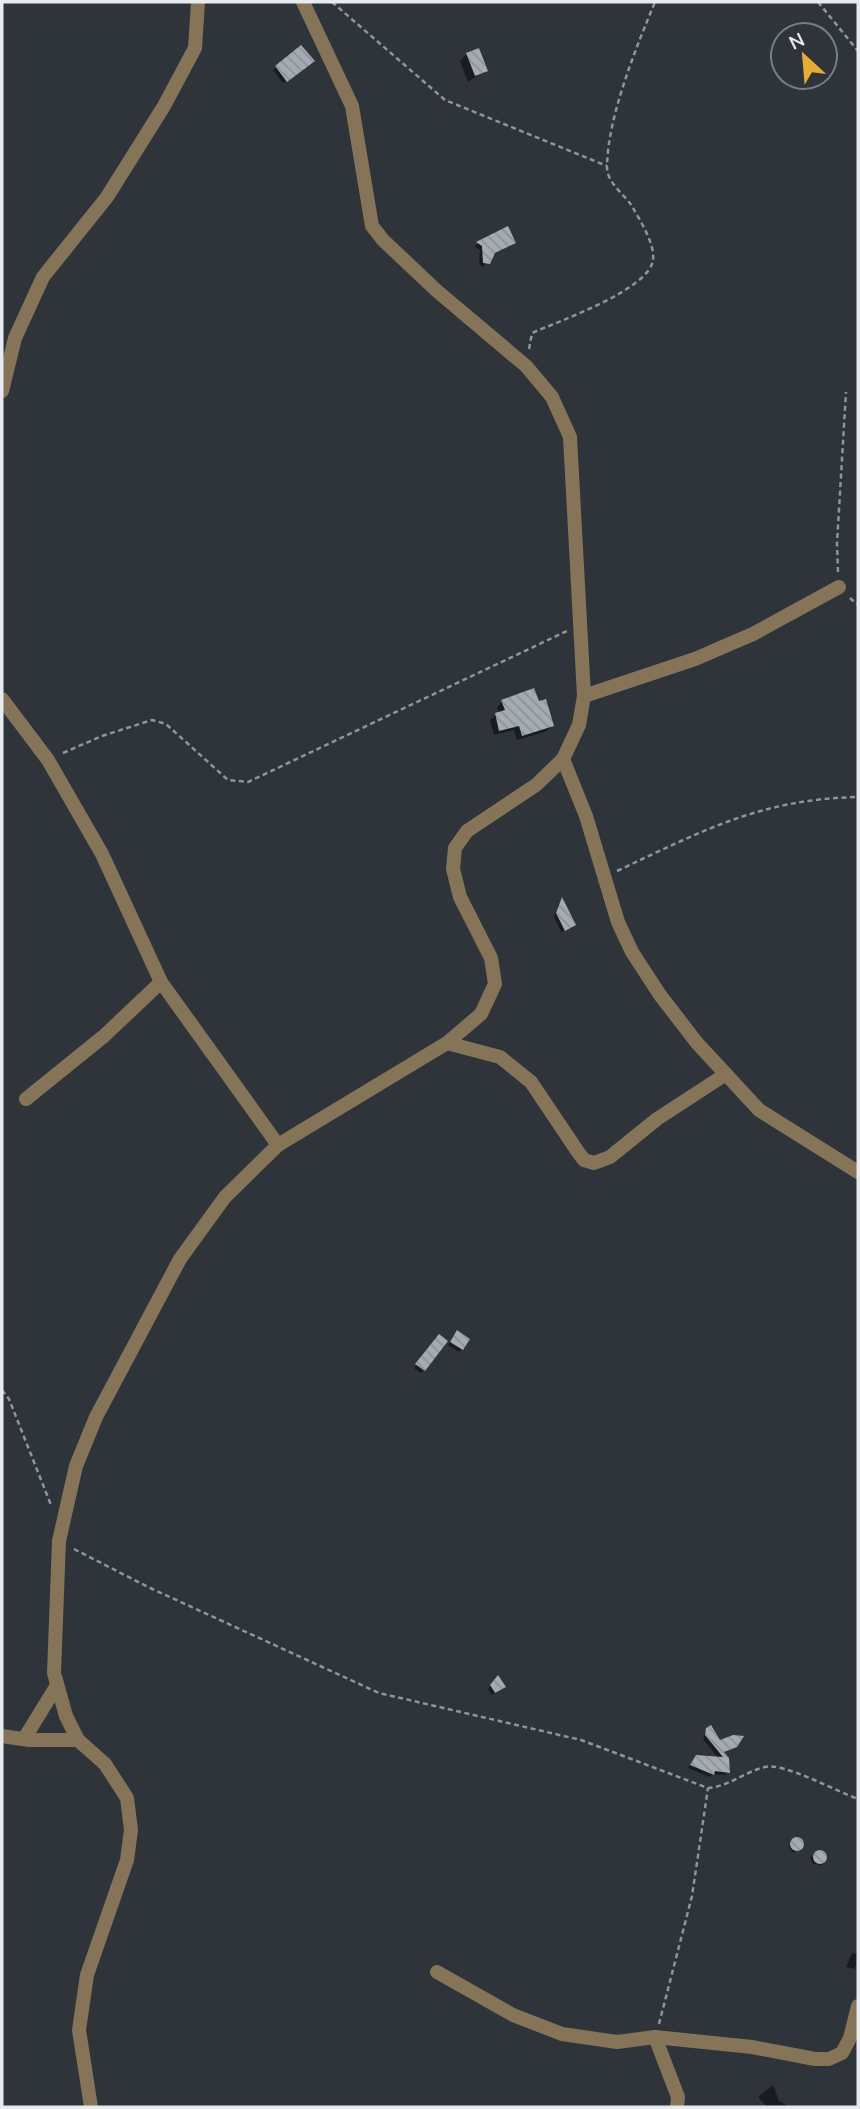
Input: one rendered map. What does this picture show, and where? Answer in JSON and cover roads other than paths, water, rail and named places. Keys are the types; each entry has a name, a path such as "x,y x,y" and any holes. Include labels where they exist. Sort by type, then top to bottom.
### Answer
{"street":[{"path":"2,391 15,338 43,276 107,197 164,106 195,48 198,2"},
{"path":"91,2107 79,2030 87,1975 127,1860 131,1830 127,1797 105,1764 78,1740 56,1687 54,1673 60,1535 76,1466 96,1417 180,1259 225,1197 278,1145 447,1043 481,1014 495,984 491,958 460,897 453,869 455,848 467,831 536,785 563,759 579,725 584,696 570,437 552,397 526,366 437,291 372,226 352,107 303,2"},
{"path":"584,696 695,659 753,634 839,587"},
{"path":"2,699 48,760 102,854 162,982 278,1145"},
{"path":"563,759 586,816 632,952 660,995 759,1110 858,1172"},
{"path":"26,1099 104,1036 162,982"},
{"path":"447,1043 500,1057 531,1082 584,1160 594,1163 610,1157 657,1119 726,1074"},
{"path":"24,1739 56,1687"},
{"path":"2,1736 78,1740"},
{"path":"437,1972 513,2015 562,2034 617,2042 655,2037 830,2059 842,2053 846,2046 858,2006"},
{"path":"655,2037 678,2097 677,2107"}]}
